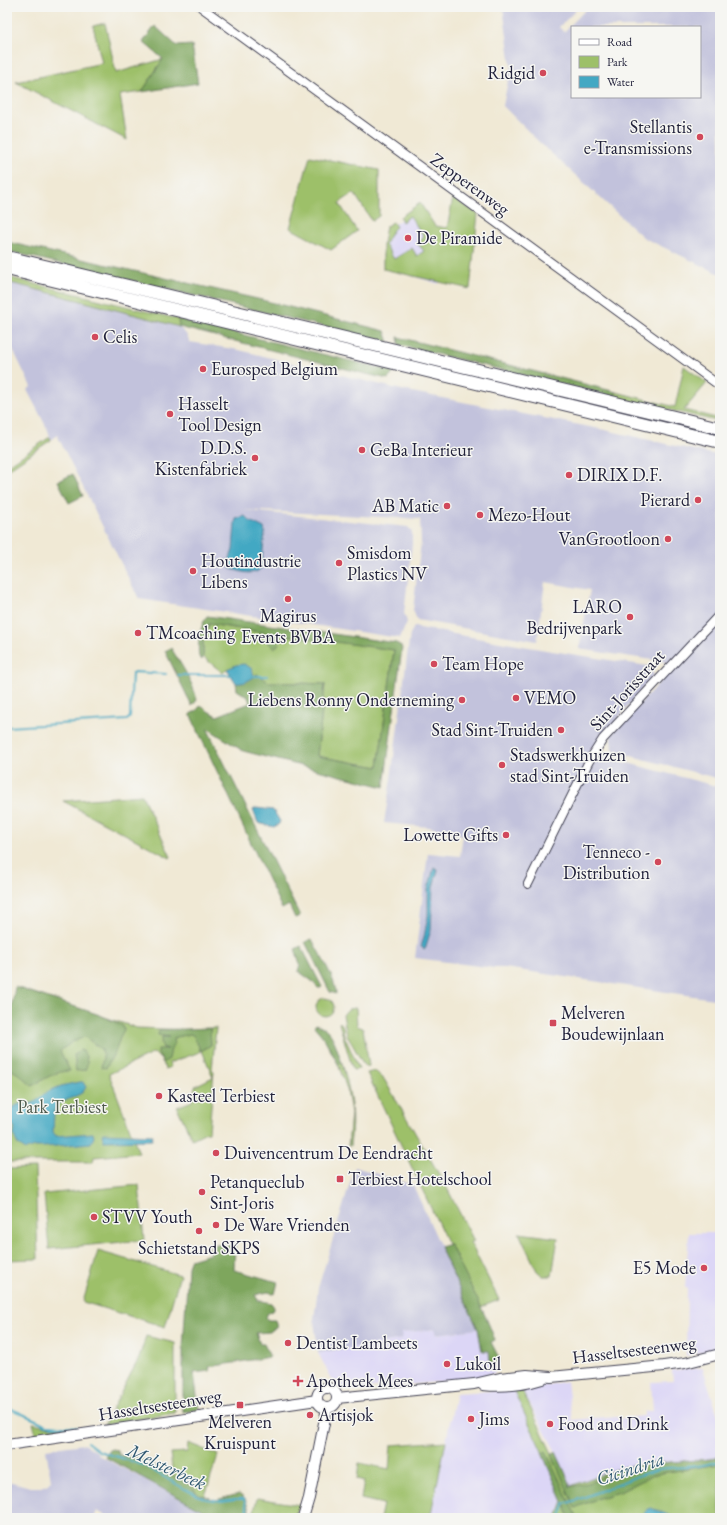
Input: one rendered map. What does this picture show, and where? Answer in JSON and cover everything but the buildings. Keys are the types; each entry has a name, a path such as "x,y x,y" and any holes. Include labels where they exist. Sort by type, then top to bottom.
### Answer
{"highway":[{"path":"7,257 720,428"},
{"path":"7,269 720,442"}],"main road":[{"name":"Hasseltsesteenweg","path":"337,1398 474,1384 500,1378 527,1375 551,1376 665,1366 704,1359 720,1354"},
{"path":"325,1388 332,1389 337,1394 337,1398 333,1406 328,1408 322,1407 317,1400 320,1391 325,1388"},
{"name":"Hasseltsesteenweg","path":"7,1445 317,1400"},
{"path":"303,1518 309,1498 328,1408"}],"street":[{"name":"Zepperenweg","path":"201,7 720,386"},
{"name":"Sint-Jorisstraat","path":"528,884 589,761 603,739 720,614"}],"shaded area":[{"path":"503,7 579,7 559,27 564,32 588,7 720,7 720,274 644,238 538,141 503,106 511,66"},
{"path":"421,205 435,226 447,228 439,284 383,268 386,230"},
{"path":"7,282 179,327 186,334 190,342 239,350 402,390 605,430 720,456 720,779 616,752 612,748 611,735 670,671 666,662 579,649 590,590 545,582 537,641 417,620 413,610 421,542 420,519 241,510 408,527 412,532 412,544 404,613 407,622 400,638 139,599 57,435 51,440 48,430 27,390 31,387 7,337"},
{"path":"414,627 648,666 654,675 589,753 720,787 720,1000 505,968 415,958 428,853 460,856 463,835 429,827 384,823 410,634"},
{"path":"355,1167 413,1185 478,1329 435,1334 435,1329 401,1333 402,1339 318,1353 314,1319 318,1288"},
{"path":"689,1233 720,1233 720,1347 686,1356 687,1288 685,1288"},
{"path":"435,1329 436,1334 478,1329 482,1351 489,1350 490,1362 494,1362 495,1373 468,1379 354,1390 342,1387 332,1379 318,1353 402,1339 400,1333"},
{"path":"703,1368 720,1422 720,1455 711,1459 568,1487 556,1452 522,1390 567,1381 572,1420 617,1416 618,1419 644,1416 644,1411 653,1411 651,1382 673,1381 672,1370"},
{"path":"507,1390 517,1391 546,1451 542,1453 563,1501 557,1518 430,1518 456,1393"},
{"path":"84,1444 97,1452 100,1456 196,1507 225,1518 110,1518 97,1511 94,1518 7,1518 7,1482 30,1487 41,1487 48,1484 51,1480 46,1449"}],"green space":[{"path":"105,23 116,73 163,59 142,92 120,95 127,140 16,82 102,63 93,26"},
{"path":"155,26 177,46 192,45 198,83 142,92 163,59 143,42"},
{"path":"310,156 379,170 379,216 372,221 354,193 339,203 357,231 331,250 290,228"},
{"path":"453,198 478,214 470,289 383,269 383,243 386,226 393,222 396,227 385,244 394,259 412,248 417,256 424,251 417,243 424,237 410,216 402,222 400,217 420,203 435,226 447,228"},
{"path":"7,242 262,300 385,331 389,342 7,251"},
{"path":"7,277 178,319 179,327 7,282"},
{"path":"178,319 392,371 392,375 388,379 179,327"},
{"path":"398,337 616,392 615,397 399,345"},
{"path":"684,366 707,383 684,410 720,419 720,422 615,397 616,392 675,407"},
{"path":"50,437 51,440 7,470 7,466"},
{"path":"73,474 83,496 69,503 58,481"},
{"path":"207,616 396,643 402,648 384,787 243,751 207,728 300,916 295,918 289,905 282,909 190,714 196,711 201,705 217,716 250,703 248,697 237,690 236,683 247,681 257,674 268,682 325,684 317,756 378,767 394,650 277,634 280,639 278,645 274,648 269,643 266,633 209,624 203,641 202,660 199,657 198,652 199,642 201,630"},
{"path":"209,624 266,633 269,643 277,633 394,650 378,767 317,756 325,684 268,682 257,675 254,677 253,671 227,669 223,673 203,657 203,641"},
{"path":"171,648 186,673 195,693 197,700 192,706 165,651"},
{"path":"142,795 171,857 170,858 63,801"},
{"path":"312,939 330,974 336,994 330,992 305,942"},
{"path":"301,946 322,987 320,988 318,988 312,981 298,971 300,964 295,949"},
{"path":"15,987 100,1015 123,1026 124,1030 116,1050 106,1068 101,1067 103,1058 102,1050 85,1037 72,1042 60,1051 70,1071 60,1072 45,1078 32,1086 12,1070 7,1074 7,1035"},
{"name":"Park Terbiest","path":"22,989 137,1028 196,1030 200,1052 169,1063 171,1067 165,1069 163,1062 154,1053 109,1074 139,1153 94,1157 93,1162 7,1162 7,1074"},
{"path":"321,998 329,998 334,1003 332,1014 329,1016 321,1016 316,1011 316,1003"},
{"path":"356,1008 357,1026 363,1028 369,1066 365,1067 347,1035 343,1015 348,1009"},
{"path":"340,1022 343,1026 344,1035 359,1069 353,1070 339,1023"},
{"path":"316,1024 322,1026 331,1034 342,1063 338,1064 324,1038 314,1026"},
{"path":"210,1028 216,1028 212,1070 214,1071 209,1132 192,1139 177,1107 192,1101 195,1086 213,1077 201,1051 211,1045"},
{"path":"210,1028 211,1045 201,1051 193,1035 190,1034 173,1038 174,1045 171,1049 169,1059 163,1063 158,1054 158,1049 168,1049 163,1048 161,1043 162,1037 169,1037 158,1035 159,1030"},
{"path":"80,1050 83,1051 86,1056 87,1065 85,1070 76,1071 74,1055"},
{"path":"342,1063 348,1084 352,1114 350,1146 348,1146 351,1113 347,1089 338,1064"},
{"path":"375,1071 384,1079 447,1188 474,1241 470,1242 499,1300 481,1307 450,1244 448,1244 367,1073"},
{"path":"35,1168 38,1259 7,1260 7,1169"},
{"name":"STVV Youth","path":"139,1185 144,1240 49,1249 44,1194"},
{"path":"519,1233 558,1238 552,1276 543,1276 537,1271"},
{"path":"211,1244 235,1246 234,1270 278,1282 275,1294 268,1292 255,1295 258,1300 271,1303 274,1307 266,1317 268,1320 275,1320 277,1326 270,1332 256,1333 260,1344 264,1344 270,1357 209,1367 210,1371 194,1373 199,1410 183,1412 183,1348 188,1267 190,1260 210,1254"},
{"path":"450,1244 495,1340 491,1342 499,1358 499,1362 490,1363 489,1351 482,1351 478,1329 440,1247"},
{"path":"98,1251 180,1275 165,1327 83,1302"},
{"path":"146,1336 175,1343 175,1413 104,1425 139,1358"},
{"path":"513,1389 522,1390 568,1487 619,1468 646,1464 711,1459 720,1455 720,1518 557,1518 564,1499"},
{"path":"33,1423 51,1427 72,1429 36,1435"},
{"path":"446,1441 430,1518 380,1518 383,1504 361,1499 364,1481 357,1479 359,1463 389,1469 391,1445"},
{"path":"188,1443 218,1455 205,1496 198,1494 189,1484 173,1475 170,1453 187,1452"},
{"path":"111,1449 118,1450 119,1455 140,1458 189,1484 198,1494 216,1500 239,1494 245,1499 252,1518 225,1518 196,1507 105,1457"},
{"path":"546,1451 577,1518 570,1518 542,1453"},
{"path":"556,1452 570,1483 569,1487 594,1481 619,1468 646,1464 711,1459 720,1455 720,1464 651,1476 620,1492 599,1498 575,1508 552,1455"},
{"path":"257,1498 300,1505 294,1518 257,1518 254,1512"}],"water":[{"path":"245,516 250,521 264,528 265,532 261,568 258,571 251,573 231,569 228,564 233,550 236,519"},
{"path":"244,664 251,668 254,677 245,682 236,683 227,669 236,665"},
{"path":"256,808 273,810 280,821 279,824 274,827 258,823 253,810"},
{"path":"434,868 438,870 433,887 431,930 425,949 421,947 428,916 428,889"},
{"path":"83,1082 86,1087 83,1092 56,1105 53,1132 56,1136 93,1133 94,1137 91,1143 35,1147 26,1150 18,1145 14,1136 15,1128 7,1117 7,1112 19,1104 28,1105 35,1102 47,1092 61,1086"},
{"path":"103,1133 153,1135 152,1140 104,1141"},
{"path":"651,1508 676,1518 640,1518 647,1510"}],"waterway":[{"path":"7,727 127,720 130,717 132,674 134,672 166,674"},
{"path":"178,675 231,675"},
{"path":"252,676 267,676"},
{"name":"Melsterbeek","path":"7,1407 47,1425 77,1427"},
{"name":"Melsterbeek","path":"87,1442 99,1451 143,1465 206,1499 222,1501 244,1499 249,1518"},
{"name":"Cicindria","path":"561,1518 564,1504 644,1474 660,1469 695,1466 720,1461"}],"place":[{"name":"Ridgid","path":"543,73"},
{"name":"Stellantis e-Transmissions","path":"700,137"},
{"name":"De Piramide","path":"408,238"},
{"name":"Celis","path":"95,337"},
{"name":"Eurosped Belgium","path":"203,369"},
{"name":"Hasselt Tool Design","path":"170,414"},
{"name":"GeBa Interieur","path":"362,450"},
{"name":"D.D.S. Kistenfabriek","path":"255,458"},
{"name":"DIRIX D.F.","path":"569,475"},
{"name":"Pierard","path":"698,500"},
{"name":"AB Matic","path":"447,506"},
{"name":"Mezo-Hout","path":"480,515"},
{"name":"VanGrootloon","path":"668,539"},
{"name":"Smisdom Plastics NV","path":"339,563"},
{"name":"Houtindustrie Libens","path":"193,571"},
{"name":"Magirus Events BVBA","path":"288,599"},
{"name":"LARO Bedrijvenpark","path":"630,617"},
{"name":"TMcoaching","path":"138,633"},
{"name":"Team Hope","path":"434,664"},
{"name":"VEMO","path":"516,698"},
{"name":"Liebens Ronny Onderneming","path":"462,700"},
{"name":"Stad Sint-Truiden","path":"561,730"},
{"name":"Stadswerkhuizen stad Sint-Truiden","path":"502,765"},
{"name":"Lowette Gifts","path":"506,835"},
{"name":"Tenneco - Distribution","path":"658,862"},
{"name":"Melveren Boudewijnlaan","path":"553,1023"},
{"name":"Kasteel Terbiest","path":"159,1096"},
{"name":"Duivencentrum De Eendracht","path":"216,1153"},
{"name":"Terbiest Hotelschool","path":"340,1179"},
{"name":"Petanqueclub Sint-Joris","path":"202,1192"},
{"name":"STVV Youth","path":"94,1217"},
{"name":"De Ware Vrienden","path":"216,1225"},
{"name":"Schietstand SKPS","path":"199,1231"},
{"name":"E5 Mode","path":"704,1268"},
{"name":"Dentist Lambeets","path":"288,1343"},
{"name":"Lukoil","path":"447,1364"},
{"name":"Apotheek Mees","path":"298,1381"},
{"name":"Melveren Kruispunt","path":"240,1405"},
{"name":"Artisjok","path":"310,1415"},
{"name":"Jims","path":"471,1419"},
{"name":"Food and Drink","path":"550,1424"}]}
